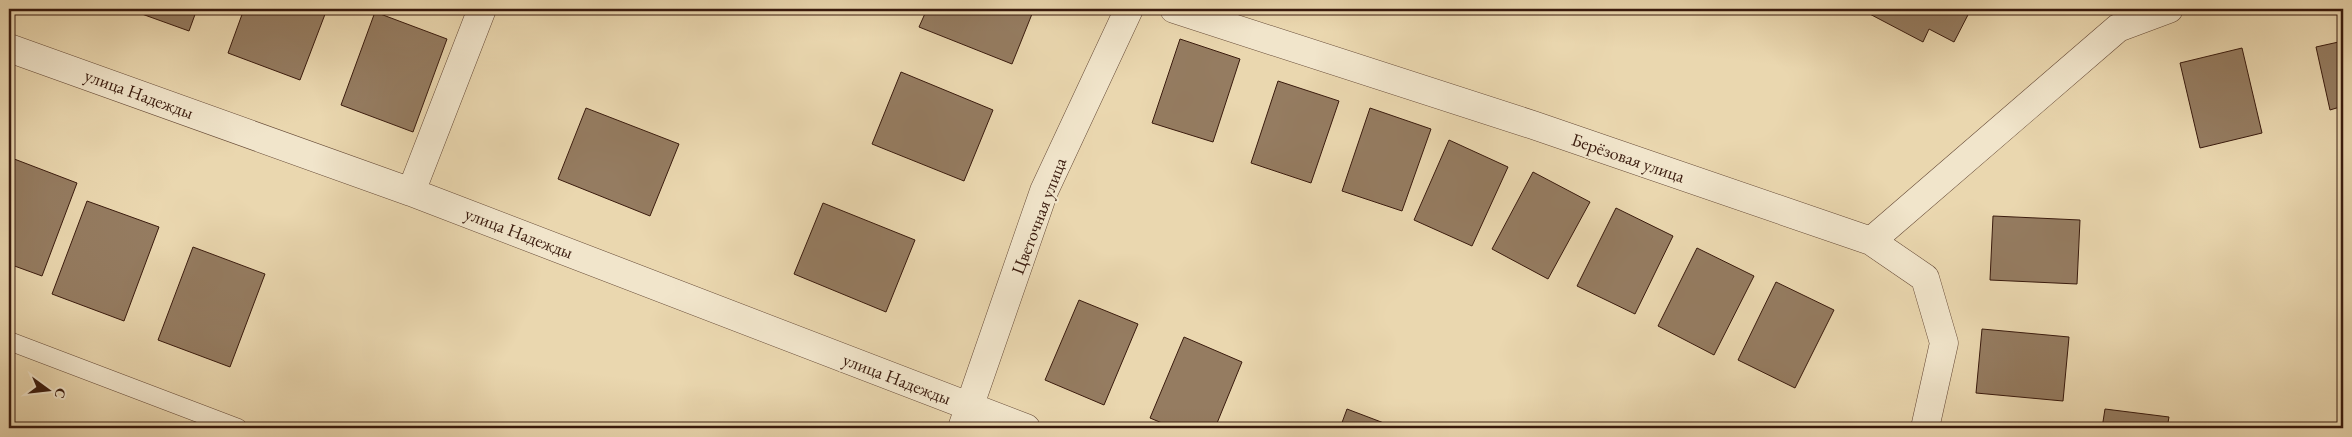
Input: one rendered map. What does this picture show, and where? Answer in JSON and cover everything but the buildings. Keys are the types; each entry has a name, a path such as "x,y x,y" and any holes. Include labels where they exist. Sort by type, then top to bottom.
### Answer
{"street":[{"path":"411,192 482,9"},
{"name":"Цветочная улица","path":"966,418 1044,191 1129,9"},
{"name":"Берёзовая улица","path":"1174,9 1533,125 1871,241 1925,278 1944,343 1925,428"},
{"path":"1871,241 2118,28 2169,9"},
{"name":"улица Надежды","path":"9,48 411,192 966,418 1026,428"}],"lane":[{"path":"9,341 238,428"}]}
